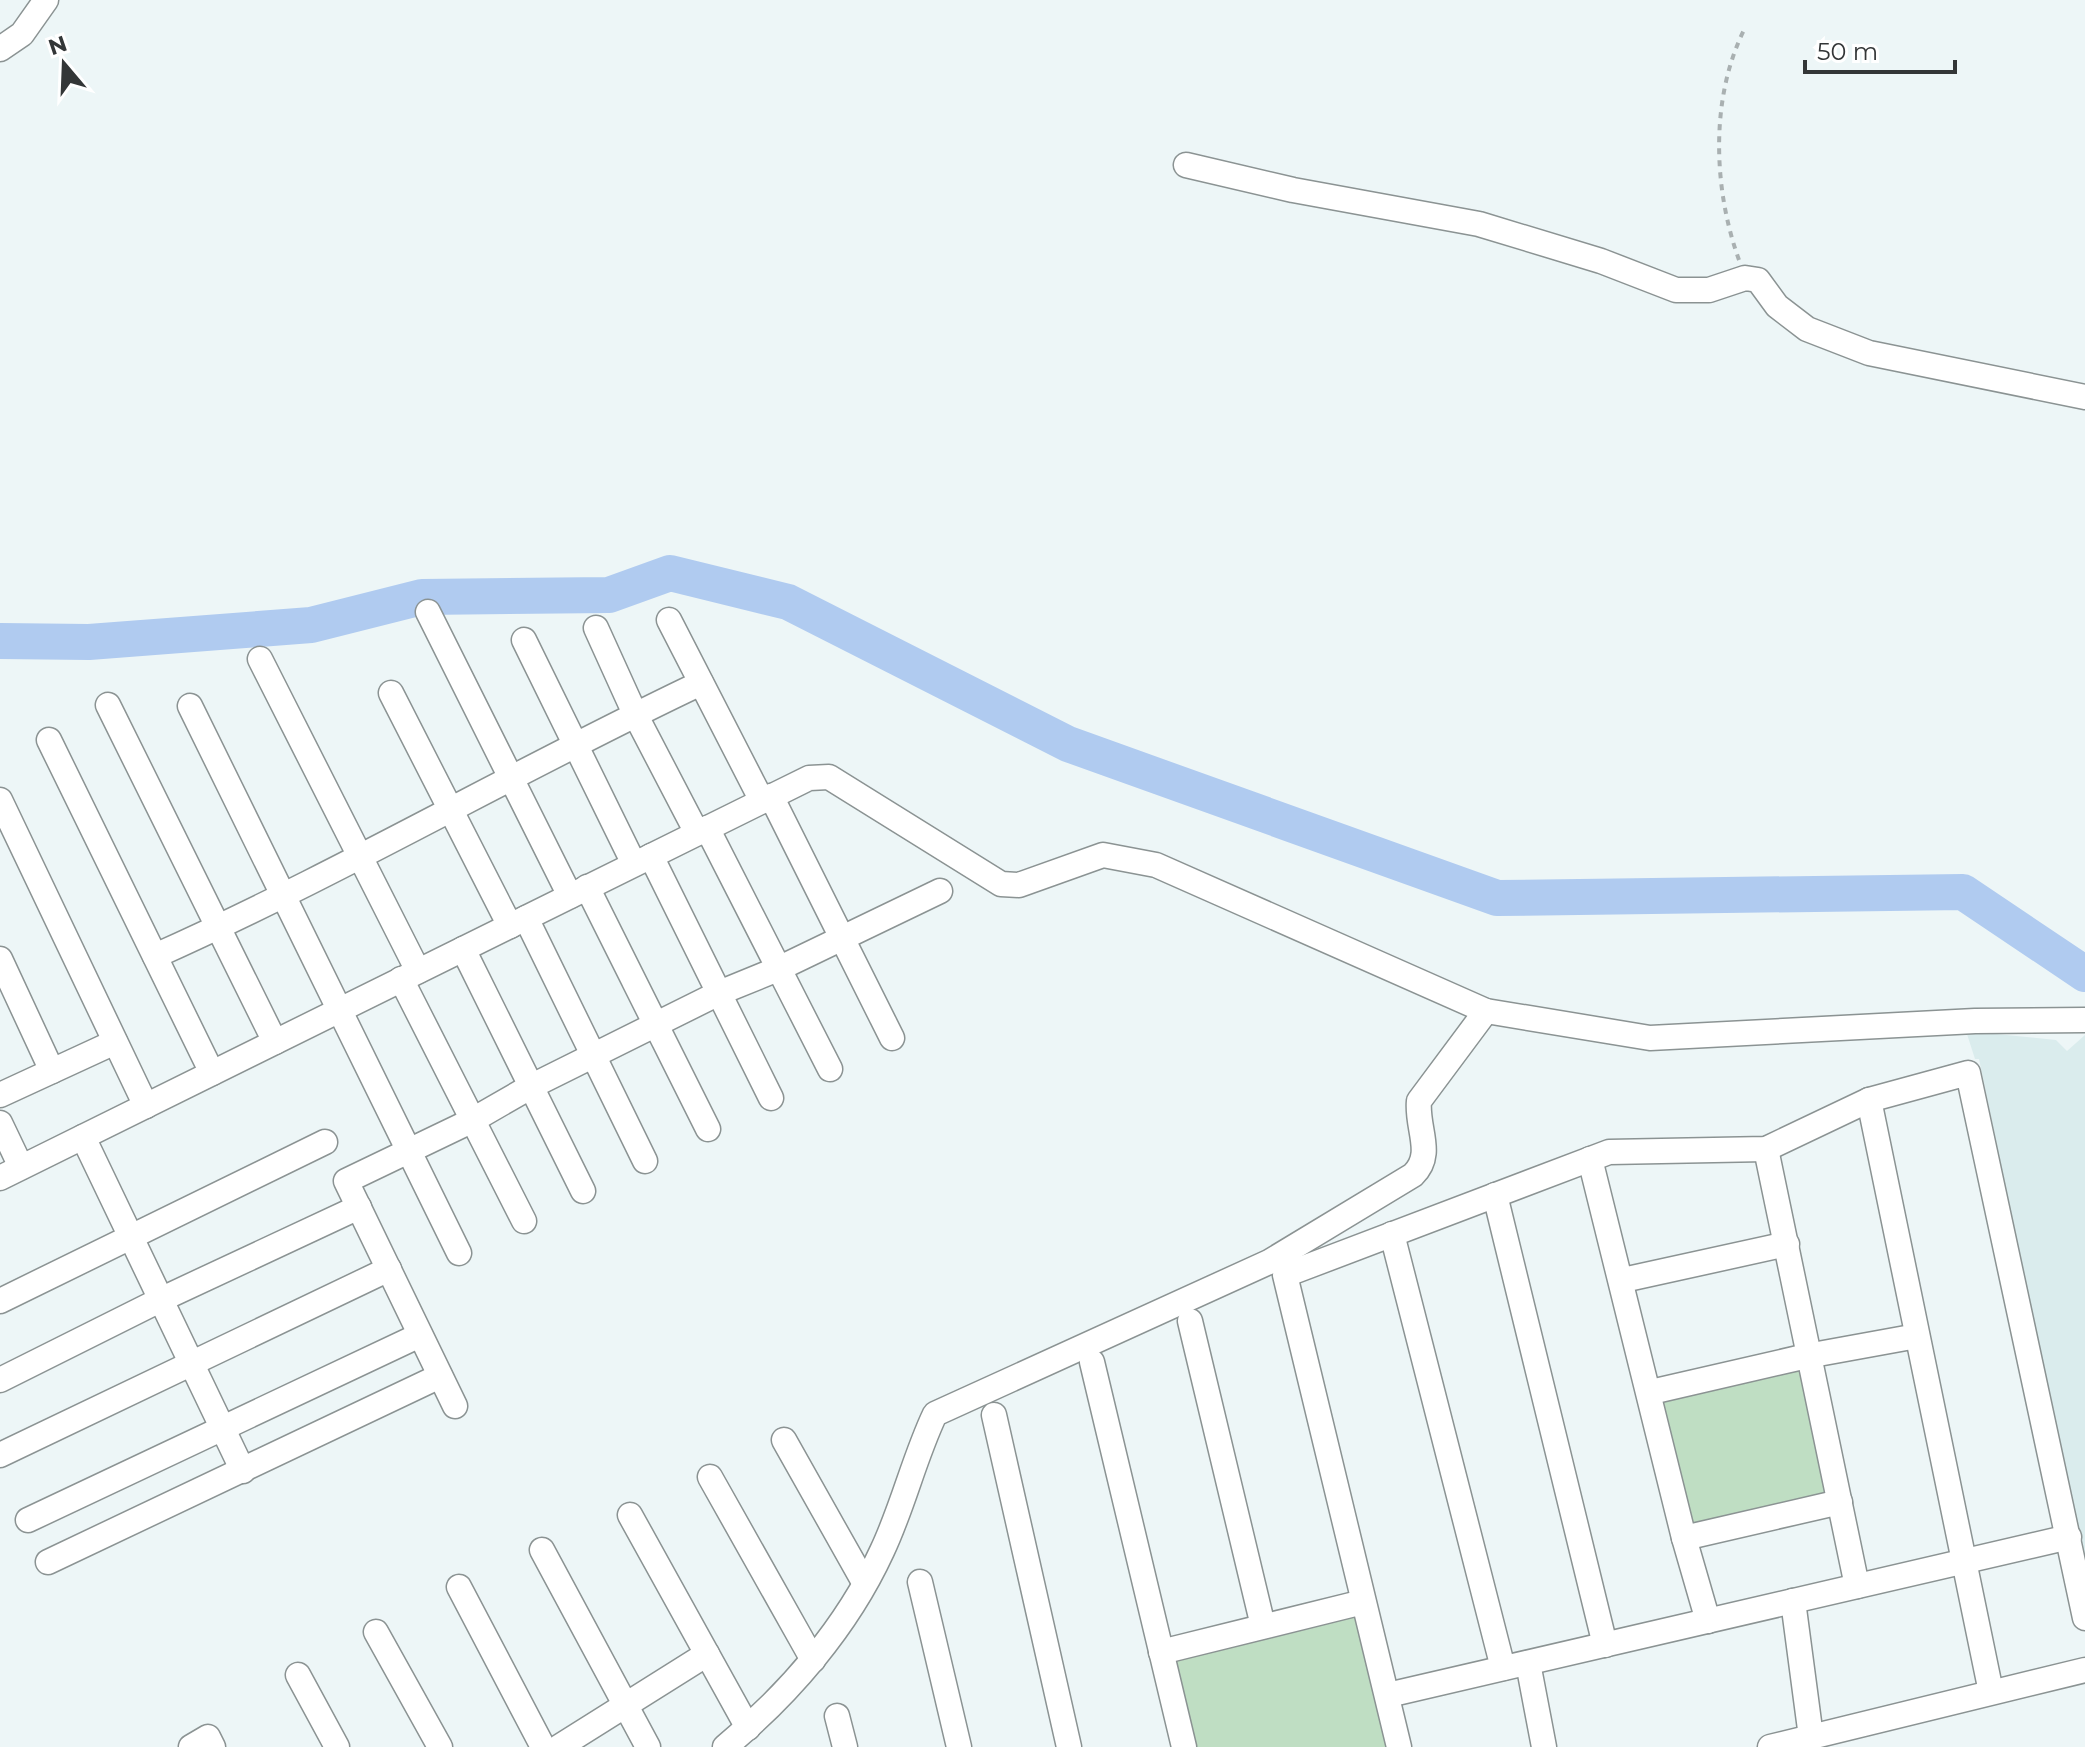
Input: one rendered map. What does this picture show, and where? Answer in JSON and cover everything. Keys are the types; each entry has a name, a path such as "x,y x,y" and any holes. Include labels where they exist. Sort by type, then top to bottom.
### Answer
{"street":[{"path":"0,49 22,34 46,0"},
{"path":"1186,165 1293,190 1479,224 1601,261 1676,290 1709,290 1745,278 1758,280 1777,306 1807,329 1869,353 2085,397"},
{"path":"428,612 509,776 655,1025 708,1129"},
{"path":"669,620 842,938 892,1038"},
{"path":"596,628 635,714 778,969 830,1069"},
{"path":"524,640 573,743 719,993 771,1098"},
{"path":"260,659 358,856 471,1121 524,1221"},
{"path":"155,956 285,895 573,743 701,683"},
{"path":"391,693 450,807 593,1056 645,1161"},
{"path":"108,705 275,1042"},
{"path":"190,706 459,1253"},
{"path":"49,740 212,1073"},
{"path":"0,1123 11,1173 809,778 829,777 1001,884 1019,885 1103,855 1156,865 1486,1011 1650,1038 1975,1021 2085,1020"},
{"path":"2,808 146,1106"},
{"path":"455,1406 346,1181 471,1121 530,1087 719,993 778,969 940,891"},
{"path":"463,949 583,1191"},
{"path":"0,959 52,1071"},
{"path":"725,1747 748,1728 813,1660 864,1582 882,1552 935,1414 1269,1262 1413,1175 1422,1166 1426,1151 1417,1117 1419,1101 1486,1011"},
{"path":"0,1095 115,1042"},
{"path":"1399,1747 1285,1275 1609,1152 1766,1149 1869,1100 1968,1073 2085,1618"},
{"path":"1869,1100 1991,1692"},
{"path":"83,1137 160,1300 194,1361 243,1471"},
{"path":"0,1301 325,1142"},
{"path":"1766,1149 1857,1586"},
{"path":"1590,1159 1651,1392 1684,1538 1708,1621"},
{"path":"1495,1195 1605,1645"},
{"path":"0,1380 160,1300 359,1207"},
{"path":"1392,1234 1503,1668"},
{"path":"1623,1280 1787,1244"},
{"path":"0,1455 389,1269"},
{"path":"1190,1321 1263,1626"},
{"path":"28,1520 420,1335"},
{"path":"1651,1392 1807,1356 1917,1336"},
{"path":"1092,1362 1184,1747"},
{"path":"48,1562 440,1376"},
{"path":"994,1415 1069,1747"},
{"path":"784,1440 864,1582"},
{"path":"710,1477 813,1660"},
{"path":"1684,1538 1840,1502"},
{"path":"630,1515 748,1728"},
{"path":"1388,1695 2069,1537"},
{"path":"542,1550 648,1747"},
{"path":"920,1582 959,1747"},
{"path":"459,1587 543,1747"},
{"path":"1793,1601 1828,1738"},
{"path":"1161,1652 1363,1602"},
{"path":"376,1632 440,1747"},
{"path":"559,1747 707,1654"},
{"path":"1528,1663 1544,1747"},
{"path":"1770,1747 1828,1738 1991,1692 2085,1670"},
{"path":"298,1675 337,1747"},
{"path":"837,1716 845,1747"}],"path":[{"path":"1745,28 1730,57 1718,155 1729,234 1745,278"}],"shaded area":[{"path":"1966,1031 2056,1040 2067,1051 2085,1035 2085,1569 1979,1059 1975,1059"}],"green space":[{"path":"1807,1356 1840,1502 1684,1538 1651,1392"},
{"path":"1363,1602 1397,1747 1184,1747 1161,1652"}],"waterway":[{"path":"0,641 89,642 311,625 422,597 609,595 670,573 788,602 1068,744 1497,898 1963,892 2085,974"}]}
